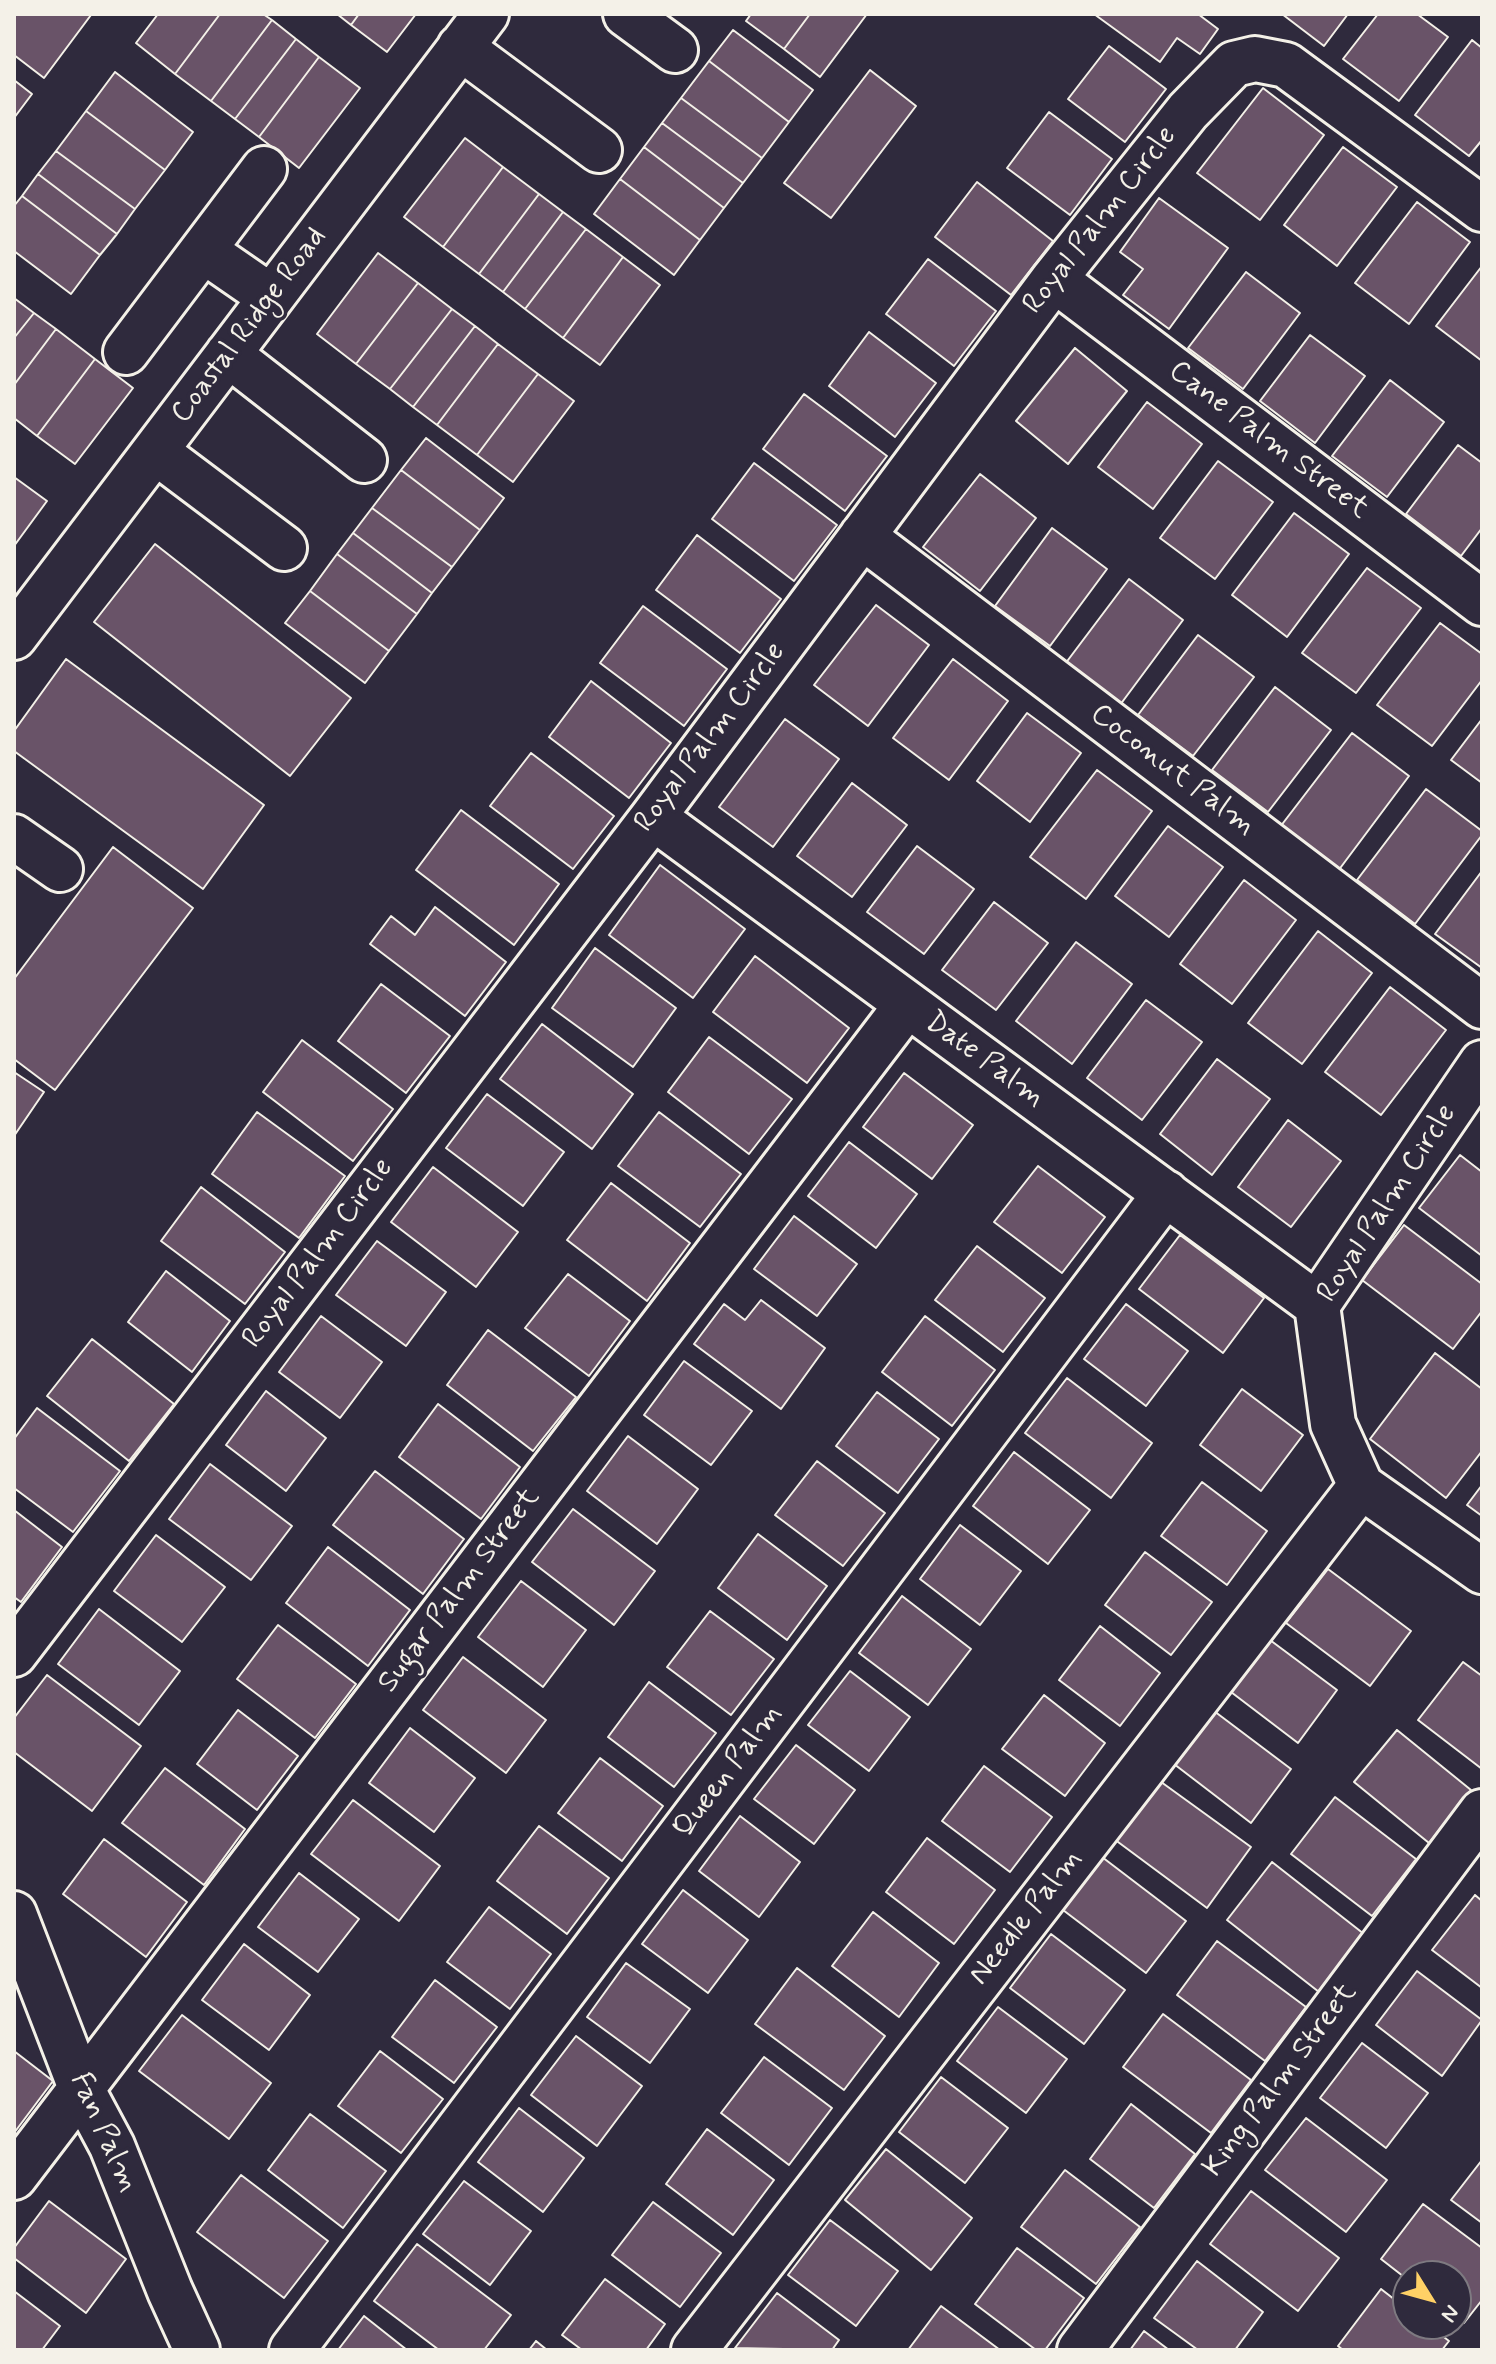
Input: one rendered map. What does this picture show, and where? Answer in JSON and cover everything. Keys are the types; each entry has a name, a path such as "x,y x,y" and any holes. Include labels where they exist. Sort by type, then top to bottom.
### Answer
{"street":[{"path":"626,14 675,50"},
{"path":"473,31 599,150"},
{"name":"Coastal Ridge Road","path":"14,637 473,31"},
{"name":"Royal Palm Circle","path":"14,1654 653,817 1054,279 1188,111 1234,64 1255,59 1286,65 1482,209"},
{"path":"126,352 264,169"},
{"path":"203,250 271,297"},
{"name":"Cane Palm Street","path":"1054,279 1482,603"},
{"path":"228,354 364,460"},
{"path":"155,451 284,548"},
{"name":"Coconut Palm","path":"862,536 1482,1006"},
{"name":"Date Palm","path":"653,817 1317,1305"},
{"path":"14,837 60,869"},
{"name":"Sugar Palm Street","path":"14,2177 907,1005"},
{"name":"Royal Palm Circle","path":"1361,1486 1333,1424 1317,1305 1482,1063"},
{"name":"Queen Palm","path":"292,2350 1166,1193"},
{"path":"1361,1486 1482,1571"},
{"name":"Needle Palm","path":"694,2350 1361,1486"},
{"name":"King Palm Street","path":"1080,2350 1482,1812"},
{"name":"Fan Palm","path":"14,1914 81,2088 112,2146 197,2350"}],"building":[{"path":"14,14 91,15 44,78 14,55"},
{"path":"158,14 220,14 175,74 136,43"},
{"path":"220,14 263,14 272,20 211,101 175,74"},
{"path":"337,14 359,14 351,25"},
{"path":"359,14 416,14 387,52 351,25"},
{"path":"751,14 810,14 784,49 746,21"},
{"path":"810,14 867,14 820,77 784,49"},
{"path":"1094,14 1198,14 1218,29 1200,54 1177,38 1160,62"},
{"path":"1282,14 1348,14 1324,46"},
{"path":"1378,14 1417,14 1448,37 1399,101 1343,59"},
{"path":"272,20 296,39 235,119 211,101"},
{"path":"733,30 813,90 789,122 709,61"},
{"path":"296,39 319,57 259,137 235,119"},
{"path":"1472,40 1482,48 1482,140 1469,156 1415,115"},
{"path":"1109,46 1166,89 1125,142 1068,99"},
{"path":"319,57 360,88 299,168 259,137"},
{"path":"709,61 789,122 762,158 681,98"},
{"path":"870,70 916,106 831,218 784,183"},
{"path":"115,72 193,132 165,170 86,111"},
{"path":"14,80 32,94 14,118"},
{"path":"1263,88 1324,135 1260,220 1197,173"},
{"path":"681,98 762,158 743,183 662,123"},
{"path":"86,111 165,170 135,209 56,151"},
{"path":"1049,112 1112,159 1070,215 1007,168"},
{"path":"662,123 743,183 724,208 644,147"},
{"path":"465,138 503,167 443,247 404,217"},
{"path":"644,147 724,208 700,240 620,179"},
{"path":"1343,147 1397,187 1337,266 1284,225"},
{"path":"56,151 135,209 117,234 38,174"},
{"path":"503,167 539,194 479,274 443,247"},
{"path":"38,174 117,234 100,255 22,196"},
{"path":"620,179 700,240 674,275 594,214"},
{"path":"977,182 1053,241 1011,295 935,237"},
{"path":"539,194 563,212 503,292 479,274"},
{"path":"22,196 100,255 71,294 14,251 14,206"},
{"path":"1159,198 1228,248 1169,329 1123,295 1143,269 1120,252"},
{"path":"1417,202 1470,242 1409,324 1355,283"},
{"path":"563,212 586,229 525,309 503,292"},
{"path":"586,229 623,257 563,338 525,309"},
{"path":"378,253 418,283 356,364 317,334"},
{"path":"623,257 660,285 600,365 563,338"},
{"path":"928,259 996,311 954,366 886,314"},
{"path":"1482,266 1482,361 1436,326"},
{"path":"1246,272 1300,313 1243,389 1188,348"},
{"path":"418,283 452,309 390,389 356,364"},
{"path":"14,298 34,313 14,338"},
{"path":"452,309 475,326 413,407 390,389"},
{"path":"34,313 56,329 14,385 14,338"},
{"path":"475,326 498,344 437,425 413,407"},
{"path":"56,329 95,359 37,436 14,418 14,385"},
{"path":"869,332 936,383 895,437 829,386"},
{"path":"1310,335 1365,376 1315,443 1260,401"},
{"path":"498,344 538,374 477,455 437,425"},
{"path":"1075,348 1127,391 1068,464 1016,421"},
{"path":"95,359 133,388 75,464 37,436"},
{"path":"538,374 574,401 513,482 477,455"},
{"path":"1390,380 1444,422 1387,497 1332,456"},
{"path":"804,394 887,456 845,511 763,449"},
{"path":"1147,402 1202,444 1153,509 1098,467"},
{"path":"426,438 504,498 480,530 401,470"},
{"path":"1458,445 1482,463 1482,528 1461,556 1406,514"},
{"path":"1218,461 1273,502 1215,579 1160,538"},
{"path":"754,463 837,525 794,581 712,519"},
{"path":"401,470 480,530 452,567 372,508"},
{"path":"980,474 1036,518 980,591 923,547"},
{"path":"14,477 47,501 14,546"},
{"path":"372,508 452,567 432,593 353,533"},
{"path":"1294,513 1349,554 1287,637 1232,595"},
{"path":"1052,528 1107,569 1050,646 995,606"},
{"path":"353,533 432,593 417,614 337,554"},
{"path":"697,535 781,599 740,653 656,590"},
{"path":"155,544 351,698 290,776 94,622"},
{"path":"337,554 417,614 389,651 310,591"},
{"path":"1367,568 1421,608 1356,693 1302,653"},
{"path":"1129,579 1183,620 1120,705 1065,664"},
{"path":"310,591 389,651 365,683 285,623"},
{"path":"876,605 929,645 868,726 814,685"},
{"path":"643,606 727,669 684,726 600,663"},
{"path":"1440,623 1482,654 1482,680 1432,746 1377,705"},
{"path":"1198,635 1254,677 1193,756 1138,715"},
{"path":"66,659 264,805 203,889 14,751 14,731"},
{"path":"953,659 1008,701 949,780 893,738"},
{"path":"591,681 671,743 629,798 549,737"},
{"path":"1275,687 1331,730 1268,812 1212,770"},
{"path":"1027,713 1081,753 1030,822 977,781"},
{"path":"785,719 839,759 773,847 719,807"},
{"path":"1482,719 1482,783 1451,760"},
{"path":"1352,733 1409,776 1338,871 1280,827"},
{"path":"531,753 614,816 573,869 490,806"},
{"path":"1097,770 1152,811 1086,899 1030,857"},
{"path":"852,783 907,825 852,897 797,856"},
{"path":"1426,789 1482,831 1482,835 1415,924 1357,880"},
{"path":"461,810 559,884 514,945 416,870"},
{"path":"1168,826 1223,867 1169,937 1115,896"},
{"path":"917,846 974,889 924,954 867,912"},
{"path":"113,847 193,908 55,1090 14,1059 14,979"},
{"path":"660,865 745,929 693,998 609,935"},
{"path":"1482,871 1482,968 1435,934"},
{"path":"1244,880 1296,920 1232,1004 1180,964"},
{"path":"994,902 1048,943 996,1010 942,970"},
{"path":"435,907 506,962 465,1016 370,944 391,916 415,935"},
{"path":"1318,931 1372,973 1302,1064 1248,1023"},
{"path":"1076,942 1132,984 1072,1064 1016,1021"},
{"path":"595,948 676,1008 633,1067 552,1008"},
{"path":"755,956 849,1028 807,1083 713,1012"},
{"path":"381,984 450,1036 406,1093 338,1041"},
{"path":"1390,987 1446,1030 1381,1115 1325,1072"},
{"path":"1146,1000 1202,1042 1142,1120 1087,1078"},
{"path":"542,1024 633,1094 592,1149 500,1079"},
{"path":"709,1037 792,1099 749,1154 668,1092"},
{"path":"302,1040 393,1109 353,1161 263,1092"},
{"path":"1217,1059 1270,1099 1212,1175 1160,1134"},
{"path":"14,1072 44,1092 14,1136"},
{"path":"904,1073 973,1125 932,1179 863,1127"},
{"path":"487,1094 564,1152 523,1206 446,1148"},
{"path":"257,1112 345,1176 299,1238 212,1174"},
{"path":"659,1112 741,1174 700,1227 618,1166"},
{"path":"1288,1120 1341,1161 1291,1227 1238,1187"},
{"path":"849,1142 917,1194 876,1248 808,1196"},
{"path":"1460,1155 1482,1172 1482,1256 1419,1208"},
{"path":"1038,1166 1105,1217 1062,1273 994,1222"},
{"path":"433,1167 518,1232 476,1287 391,1222"},
{"path":"611,1183 690,1243 647,1301 567,1240"},
{"path":"201,1187 285,1252 245,1304 161,1241"},
{"path":"794,1216 857,1264 817,1316 754,1269"},
{"path":"1404,1225 1482,1284 1482,1311 1453,1349 1362,1280"},
{"path":"1180,1235 1264,1298 1223,1353 1139,1289"},
{"path":"377,1241 446,1292 406,1346 336,1295"},
{"path":"977,1246 1045,1298 1003,1352 935,1300"},
{"path":"166,1271 230,1321 192,1372 128,1322"},
{"path":"568,1274 630,1321 589,1376 525,1328"},
{"path":"761,1300 825,1348 781,1409 694,1344 724,1304 745,1320"},
{"path":"1126,1304 1188,1351 1146,1406 1084,1359"},
{"path":"321,1316 382,1362 340,1418 279,1372"},
{"path":"925,1316 995,1370 952,1426 882,1372"},
{"path":"488,1330 576,1397 533,1451 447,1385"},
{"path":"92,1339 174,1404 129,1461 47,1396"},
{"path":"1435,1353 1482,1389 1482,1451 1446,1498 1370,1439"},
{"path":"684,1361 752,1411 711,1465 644,1415"},
{"path":"1067,1378 1152,1443 1111,1498 1025,1433"},
{"path":"1242,1389 1303,1435 1261,1491 1200,1445"},
{"path":"266,1391 326,1438 286,1491 226,1445"},
{"path":"877,1392 939,1439 898,1493 836,1446"},
{"path":"438,1404 520,1467 481,1519 399,1457"},
{"path":"37,1408 120,1471 73,1532 14,1488 14,1439"},
{"path":"628,1436 698,1489 657,1544 587,1491"},
{"path":"1014,1452 1090,1510 1048,1564 973,1506"},
{"path":"817,1461 885,1513 843,1566 775,1515"},
{"path":"210,1464 292,1526 251,1580 169,1519"},
{"path":"375,1471 464,1539 423,1594 333,1525"},
{"path":"1202,1482 1267,1531 1227,1585 1161,1536"},
{"path":"1482,1485 1482,1516 1467,1505"},
{"path":"573,1509 655,1571 614,1625 532,1562"},
{"path":"14,1510 62,1547 21,1602 14,1597"},
{"path":"960,1525 1021,1571 980,1625 920,1579"},
{"path":"758,1534 827,1586 787,1640 718,1588"},
{"path":"156,1535 225,1587 182,1642 114,1591"},
{"path":"328,1547 410,1610 368,1666 286,1603"},
{"path":"1145,1552 1212,1602 1171,1655 1105,1605"},
{"path":"1328,1569 1411,1631 1370,1686 1286,1623"},
{"path":"521,1581 586,1630 543,1687 478,1637"},
{"path":"902,1596 971,1649 928,1705 859,1653"},
{"path":"99,1609 180,1671 139,1725 58,1664"},
{"path":"710,1611 774,1659 731,1715 667,1667"},
{"path":"278,1625 356,1684 315,1738 237,1679"},
{"path":"1100,1626 1160,1673 1120,1726 1059,1680"},
{"path":"1270,1640 1337,1690 1298,1743 1231,1692"},
{"path":"463,1657 546,1720 506,1773 423,1710"},
{"path":"1463,1662 1482,1676 1482,1769 1418,1720"},
{"path":"850,1671 910,1717 869,1771 808,1725"},
{"path":"47,1675 141,1746 92,1811 14,1752 14,1718"},
{"path":"649,1682 716,1733 674,1787 608,1737"},
{"path":"1044,1695 1105,1743 1065,1796 1002,1749"},
{"path":"238,1710 298,1756 257,1810 197,1764"},
{"path":"1214,1711 1291,1769 1251,1823 1174,1764"},
{"path":"410,1728 475,1778 434,1832 369,1783"},
{"path":"1397,1730 1471,1790 1429,1843 1354,1782"},
{"path":"796,1745 855,1790 814,1844 754,1799"},
{"path":"600,1758 663,1806 622,1861 558,1813"},
{"path":"984,1766 1052,1817 1010,1872 942,1821"},
{"path":"165,1768 245,1829 204,1885 122,1823"},
{"path":"1157,1779 1251,1847 1207,1908 1114,1839"},
{"path":"1335,1797 1416,1859 1372,1916 1291,1854"},
{"path":"353,1800 440,1866 399,1921 311,1854"},
{"path":"740,1816 800,1862 759,1917 699,1871"},
{"path":"539,1826 609,1878 567,1934 497,1881"},
{"path":"927,1838 995,1890 954,1944 886,1892"},
{"path":"104,1839 187,1902 146,1957 63,1894"},
{"path":"1102,1857 1186,1921 1146,1973 1063,1910"},
{"path":"1272,1862 1364,1934 1319,1992 1227,1920"},
{"path":"299,1873 359,1919 318,1972 258,1927"},
{"path":"683,1890 748,1940 708,1993 642,1944"},
{"path":"1475,1895 1482,1901 1482,1988 1432,1950"},
{"path":"489,1907 551,1954 510,2009 447,1962"},
{"path":"873,1912 939,1963 899,2017 832,1966"},
{"path":"1051,1934 1125,1990 1084,2044 1010,1988"},
{"path":"1217,1941 1306,2007 1265,2061 1177,1995"},
{"path":"244,1944 310,1995 269,2050 202,2000"},
{"path":"626,1963 690,2009 650,2063 587,2017"},
{"path":"797,1968 885,2036 844,2090 755,2024"},
{"path":"1417,1971 1482,2020 1442,2076 1376,2025"},
{"path":"435,1980 497,2027 454,2083 392,2037"},
{"path":"998,2007 1067,2059 1026,2113 957,2061"},
{"path":"1163,2014 1251,2080 1211,2133 1123,2067"},
{"path":"182,2015 271,2083 229,2139 139,2071"},
{"path":"576,2036 642,2086 597,2146 531,2095"},
{"path":"1362,2043 1428,2093 1386,2148 1320,2098"},
{"path":"14,2051 53,2081 14,2133"},
{"path":"380,2051 443,2099 401,2153 338,2106"},
{"path":"764,2057 832,2108 789,2165 721,2113"},
{"path":"941,2077 1008,2128 965,2183 899,2132"},
{"path":"1131,2104 1195,2154 1154,2208 1090,2159"},
{"path":"519,2108 584,2158 543,2212 478,2162"},
{"path":"310,2114 386,2171 343,2228 268,2170"},
{"path":"1306,2118 1387,2180 1346,2232 1265,2170"},
{"path":"707,2129 774,2180 733,2235 666,2184"},
{"path":"886,2149 972,2218 931,2270 845,2200"},
{"path":"1482,2160 1482,2223 1451,2200"},
{"path":"1065,2170 1140,2227 1096,2284 1021,2227"},
{"path":"241,2175 328,2241 284,2298 197,2232"},
{"path":"464,2181 531,2231 490,2285 423,2234"},
{"path":"1251,2191 1339,2258 1298,2311 1210,2244"},
{"path":"49,2201 126,2259 86,2313 14,2258 14,2248"},
{"path":"653,2202 721,2253 680,2307 612,2255"},
{"path":"1423,2204 1482,2248 1482,2300 1472,2313 1472,2260 1392,2260 1392,2268 1381,2259"},
{"path":"830,2220 898,2271 856,2326 788,2275"},
{"path":"417,2244 511,2315 484,2350 439,2350 374,2301"},
{"path":"1017,2248 1084,2298 1045,2350 1036,2350 975,2304"},
{"path":"1197,2261 1263,2312 1235,2350 1198,2350 1154,2318"},
{"path":"605,2279 665,2324 646,2350 582,2350 562,2335"},
{"path":"1381,2289 1392,2298 1392,2340 1449,2341 1442,2350 1343,2350 1338,2346"},
{"path":"14,2291 60,2326 42,2350 14,2350"},
{"path":"777,2293 839,2340 832,2350 735,2348"},
{"path":"941,2306 1000,2350 908,2350"},
{"path":"364,2316 407,2350 338,2350"},
{"path":"1144,2331 1169,2350 1130,2350"},
{"path":"536,2341 547,2350 529,2350"}]}
